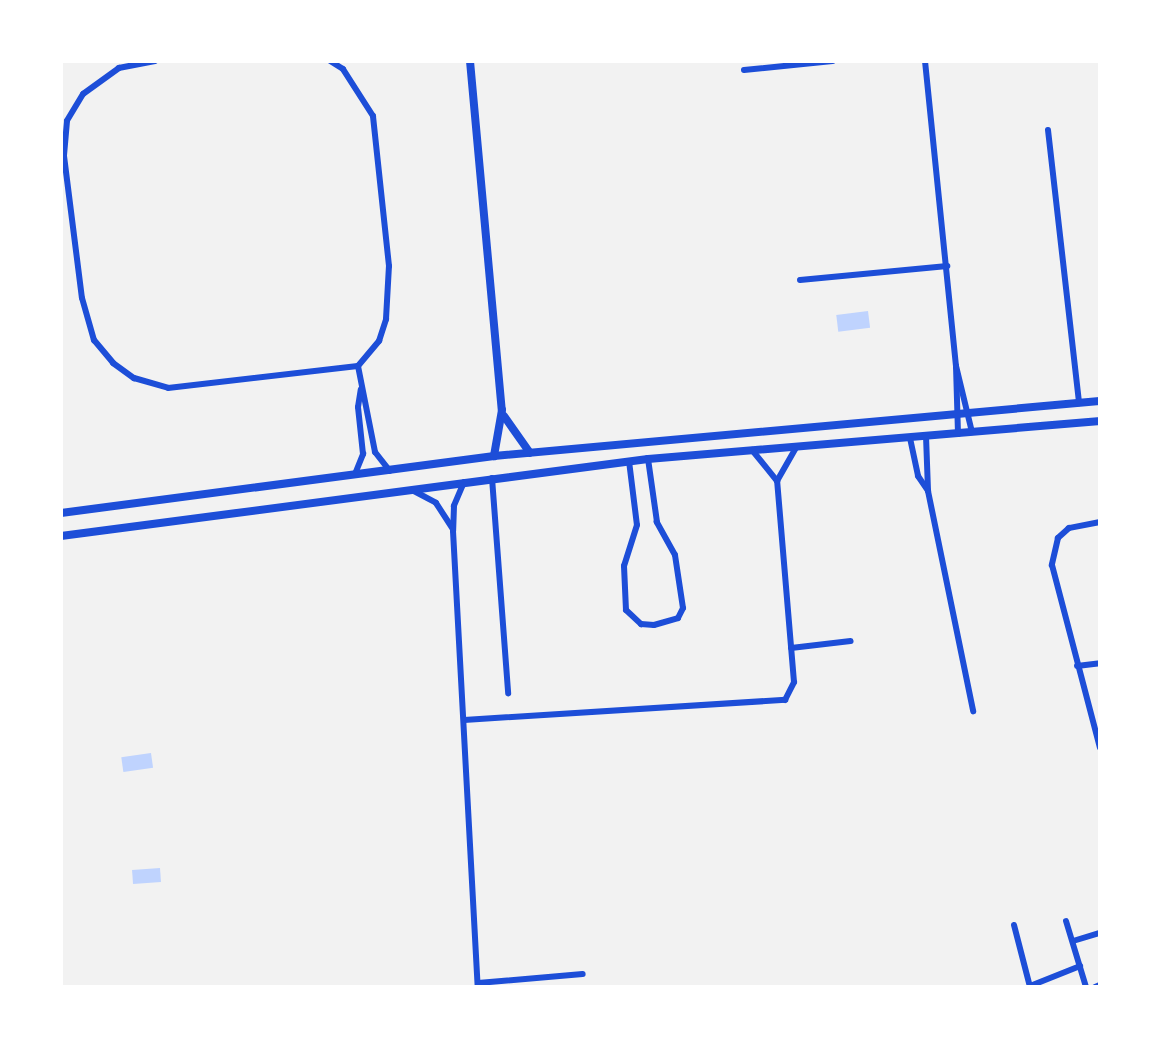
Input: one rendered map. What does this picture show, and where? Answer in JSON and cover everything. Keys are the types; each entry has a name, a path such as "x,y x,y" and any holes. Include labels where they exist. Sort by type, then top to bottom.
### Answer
{"street":[{"path":"155,61 119,68 98,80 67,121 68,200 82,298 94,340 113,363 134,378 168,388 358,366"},
{"path":"330,61 343,69 373,116 389,266 383,331 358,366 376,452 390,471"},
{"path":"470,61 502,410 494,456"},
{"path":"744,70 832,61"},
{"path":"925,61 956,366 958,433"},
{"path":"1048,130 1079,403"},
{"path":"800,280 947,266"},
{"path":"956,366 972,432"},
{"path":"355,474 363,454 358,407 361,389"},
{"path":"61,513 494,456 970,415 1100,401"},
{"path":"502,410 513,433 530,453"},
{"path":"61,536 629,461 1100,421"},
{"path":"926,436 928,491 973,710"},
{"path":"910,438 918,476 928,491"},
{"path":"464,720 778,703 793,689 777,481 796,446"},
{"path":"751,450 777,481"},
{"path":"629,461 637,525 624,566 626,610 641,624 654,625 678,618 683,608 675,555 657,522 648,459"},
{"path":"492,478 508,693"},
{"path":"464,482 455,501 453,531 478,985 583,974"},
{"path":"410,489 436,503 453,531"},
{"path":"1100,522 1069,528 1052,551 1077,666 1100,748"},
{"path":"791,648 851,641"},
{"path":"1077,666 1100,663"},
{"path":"1066,921 1086,987"},
{"path":"1014,925 1030,986 1080,967"},
{"path":"1073,941 1100,933"}],"water":[{"path":"868,311 870,328 838,332 836,315"},
{"path":"151,753 153,768 123,772 121,757"},
{"path":"160,868 161,882 133,884 132,870"}]}
